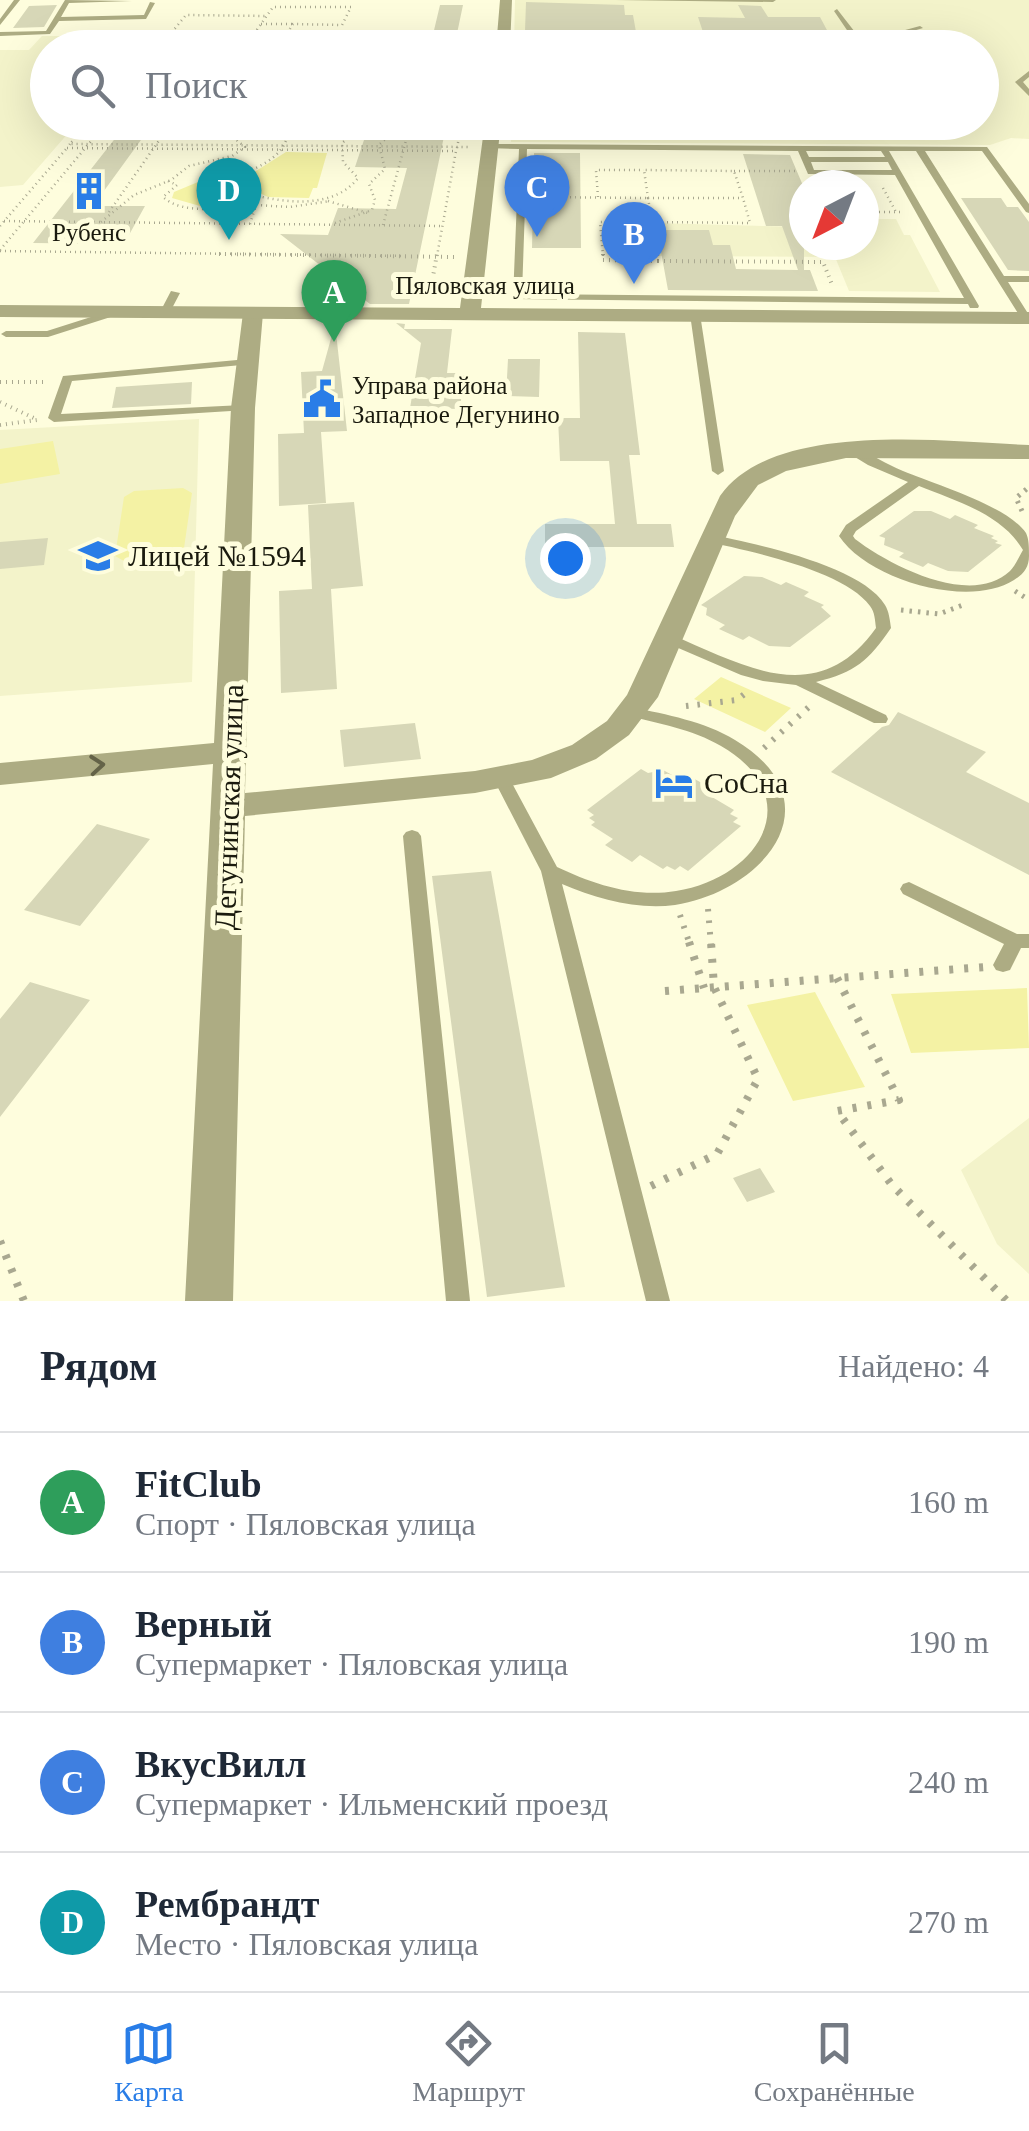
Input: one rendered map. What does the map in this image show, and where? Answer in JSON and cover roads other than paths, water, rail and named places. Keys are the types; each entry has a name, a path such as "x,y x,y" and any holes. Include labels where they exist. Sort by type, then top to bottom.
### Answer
{"street":[{"path":"504,30 506,0"},
{"path":"470,312 491,140"},
{"name":"Пяловская улица","path":"0,312 116,312 170,303 253,313 696,314 976,309 1027,318"},
{"name":"Дегунинская улица","path":"209,1301 244,408 253,313"},
{"path":"230,806 501,778 539,770 584,752 618,728 632,712 710,538 731,498 750,479 798,459 854,451 1029,452"},
{"path":"0,774 232,752"}],"lane":[{"path":"0,24 17,0"},
{"path":"618,0 773,0"},
{"path":"49,30 68,1 129,1"},
{"path":"56,19 146,17 152,3"},
{"path":"837,11 850,30"},
{"path":"913,30 920,28"},
{"path":"0,34 30,33"},
{"path":"1029,73 1019,82 1029,94"},
{"path":"510,140 523,146 984,150 1029,210"},
{"path":"523,146 517,297 838,300 976,309"},
{"path":"801,148 810,171 898,173"},
{"path":"884,149 976,309"},
{"path":"918,149 1027,318"},
{"path":"806,159 890,160"},
{"path":"1001,278 1029,279"},
{"path":"6,334 48,334 116,312"},
{"path":"696,314 718,470"},
{"path":"244,408 54,418 66,378 248,362"},
{"path":"854,451 874,466 1002,519 1022,534 1029,551 1014,573 993,584 967,590 920,582 861,552 850,542 847,532 915,483"},
{"path":"667,638 765,677 799,680 858,660 874,646 884,617 880,607 852,584 827,571 710,538"},
{"path":"799,680 880,719"},
{"path":"550,871 608,894 674,898 707,891 746,870 770,843 777,819 774,795 751,761 711,733 632,712"},
{"path":"501,778 550,871 658,1301"},
{"path":"412,836 458,1301"},
{"path":"910,889 1022,941 1003,965"}],"place":[{"name":"Рубенс","path":"89,191"},
{"name":"ВкусВилл","path":"537,237"},
{"name":"Рембрандт","path":"229,240"},
{"name":"Верный","path":"634,284"},
{"name":"FitClub","path":"334,342"},
{"name":"Управа района Западное Дегунино","path":"322,399"},
{"name":"Лицей №1594","path":"98,556"},
{"name":"СоСна","path":"674,783"}]}
